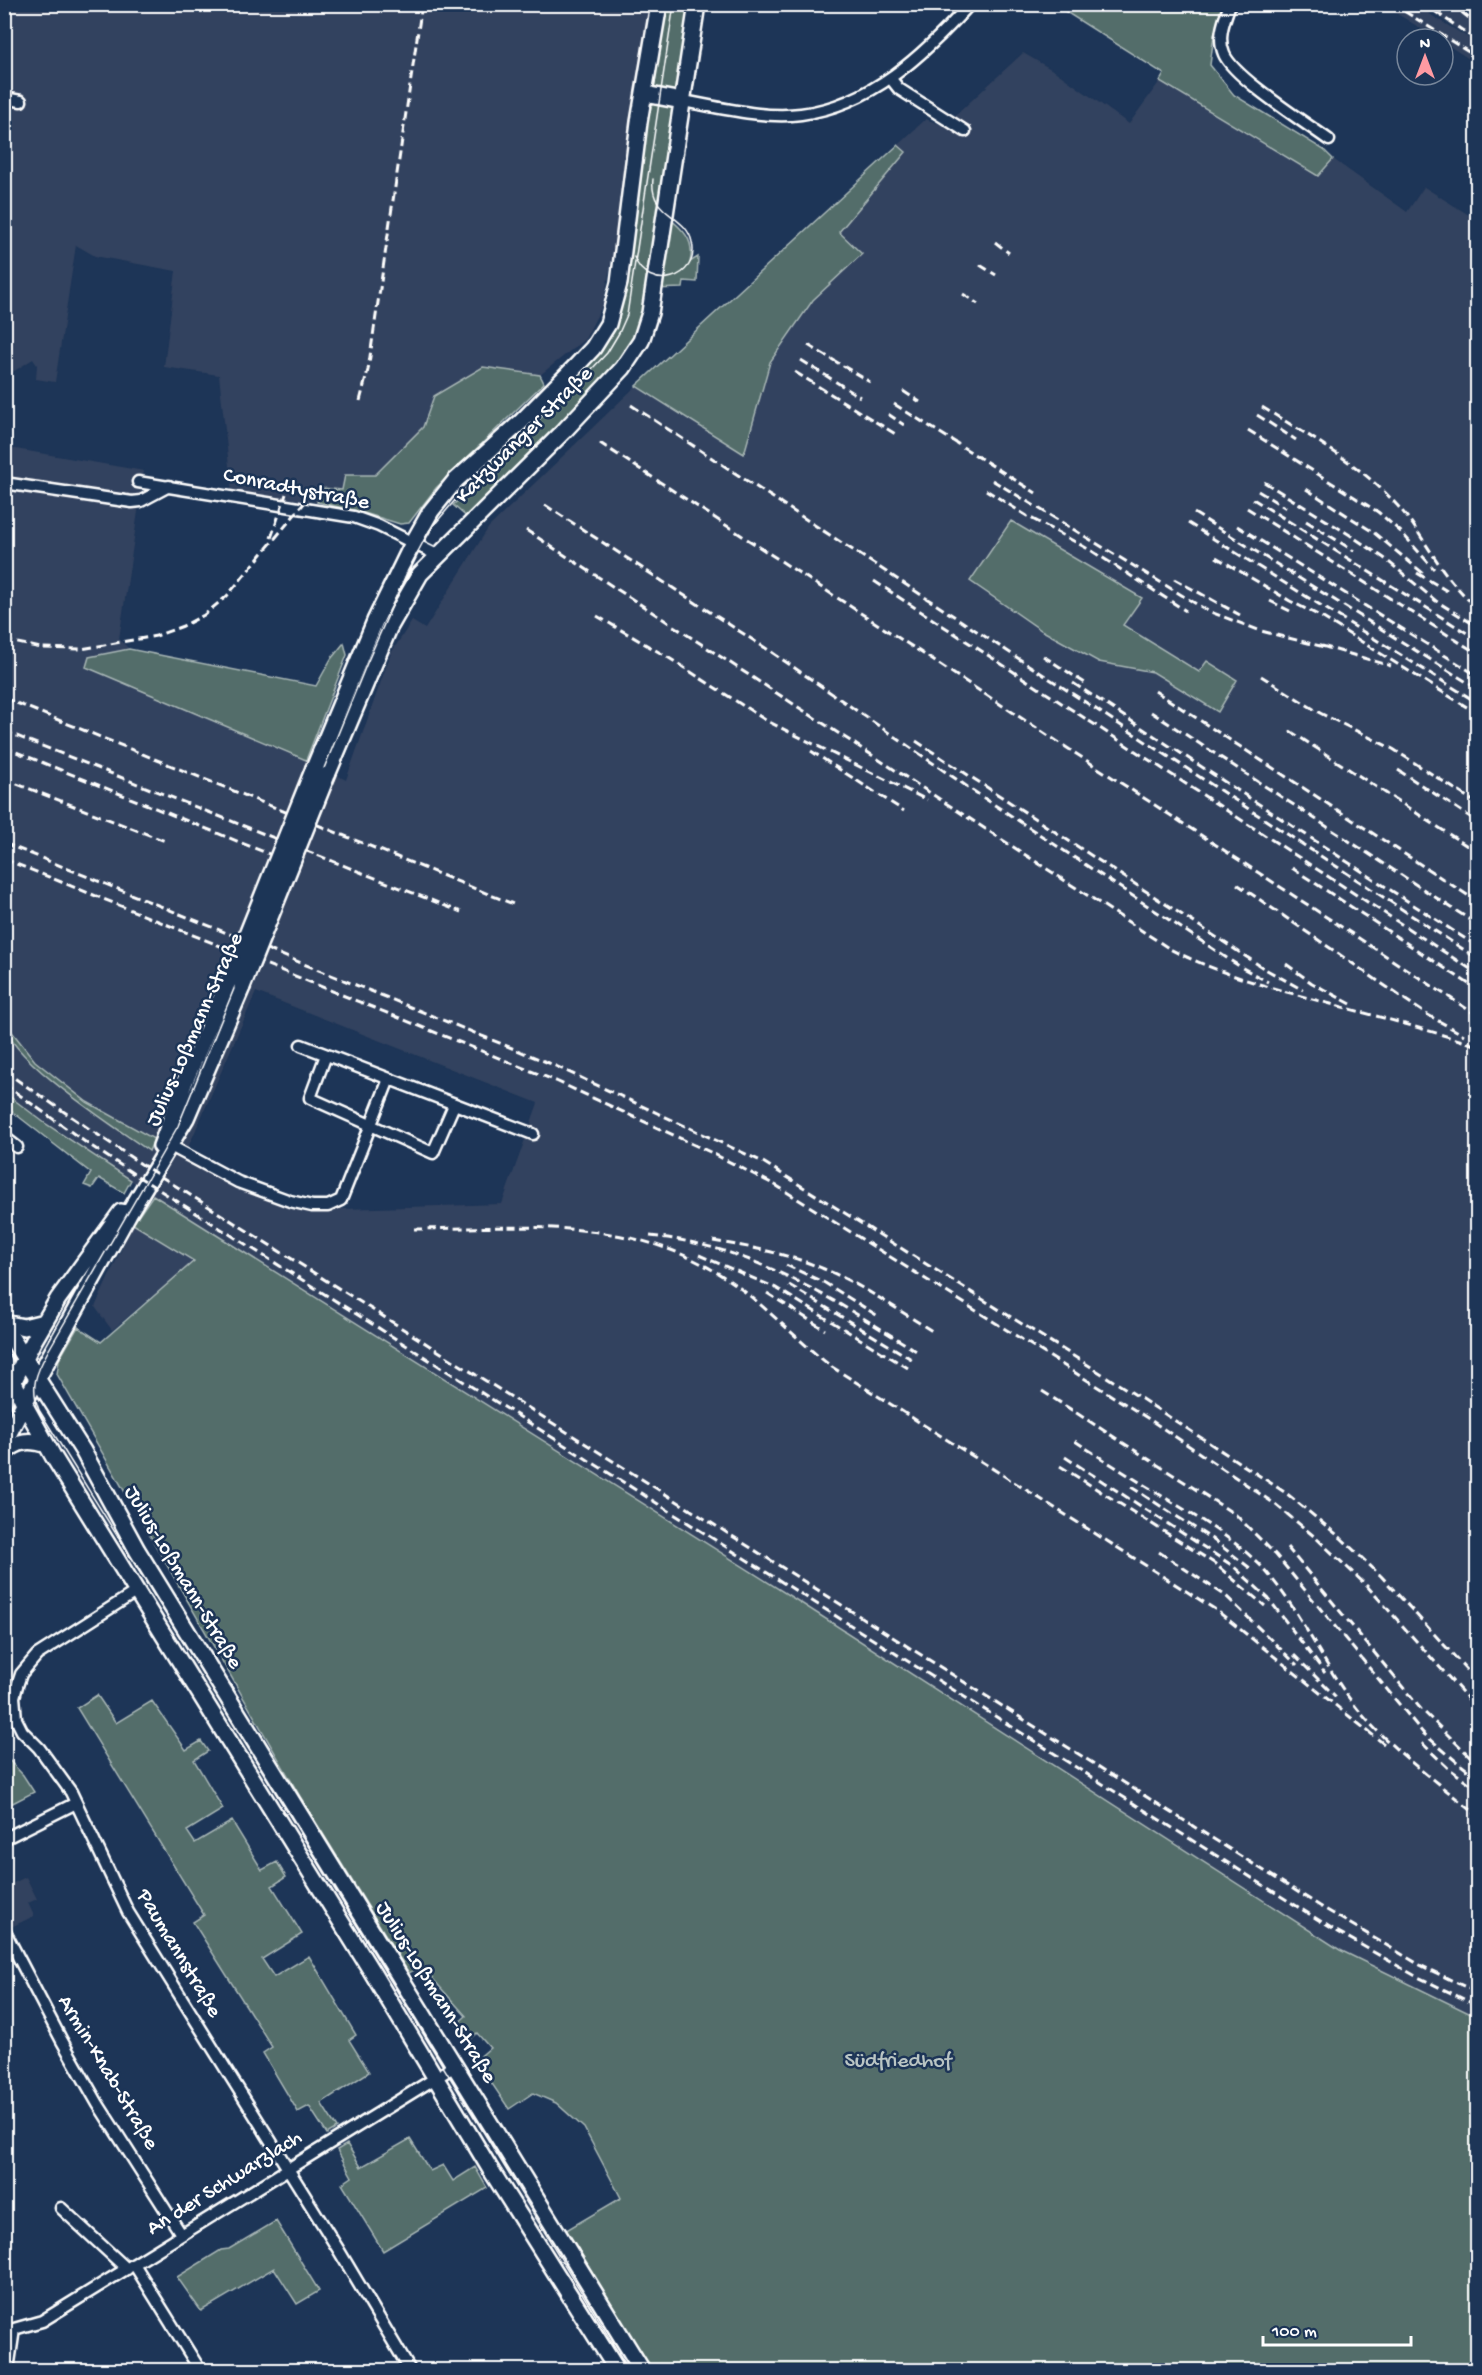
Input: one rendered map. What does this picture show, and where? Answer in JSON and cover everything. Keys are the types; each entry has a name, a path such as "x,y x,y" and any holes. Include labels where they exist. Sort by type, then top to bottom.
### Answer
{"main road":[{"name":"Katzwanger Straße","path":"320,771 365,643 431,511 451,486 547,396 587,354 604,332 617,294 638,130 659,4"},
{"name":"Katzwanger Straße","path":"320,771 388,628 415,581 437,555 563,432 616,376 635,352 651,313 697,4"},
{"path":"645,94 682,101"},
{"name":"Julius-Loßmann-Straße","path":"320,771 235,984 185,1082 166,1144 38,1377 83,1450 137,1550 642,2370"},
{"name":"Julius-Loßmann-Straße","path":"4,1401 44,1322 166,1144"},
{"path":"4,1324 24,1327 44,1322"},
{"path":"4,1324 38,1377 4,1443"},
{"name":"Julius-Loßmann-Straße","path":"4,1362 47,1445 617,2370"},
{"path":"4,1453 14,1444 23,1441 35,1441 47,1445"}],"street":[{"path":"682,101 765,114 801,114 852,100 891,79 939,38 970,4"},
{"path":"1230,4 1221,28 1224,54 1235,71 1329,140"},
{"path":"891,79 898,89 965,131"},
{"path":"4,98 21,101"},
{"name":"Conradtystraße","path":"138,482 354,517 437,555"},
{"path":"4,483 132,502 141,501 170,486"},
{"path":"301,1045 533,1134"},
{"path":"326,1055 310,1098 433,1154 454,1105"},
{"path":"166,1144 238,1182 290,1201 312,1206 328,1206 341,1200 389,1079"},
{"path":"4,1137 17,1147"},
{"name":"Paumannstraße","path":"137,1591 36,1655 21,1674 17,1686 14,1697 16,1719 22,1731 60,1775 76,1803 128,1912 410,2370"},
{"path":"4,1839 76,1803"},
{"name":"Armin-Knab-Straße","path":"4,1930 93,2095 181,2234"},
{"name":"An der Schwarzlach","path":"9,2327 42,2321 455,2066"},
{"path":"61,2208 130,2266 200,2370"},
{"path":"8,2370 9,2327"}],"shaded area":[{"path":"5,5 661,5 603,304 585,339 540,375 483,367 434,396 423,427 375,475 345,475 342,490 323,488 317,502 232,493 219,375 164,367 176,271 95,256 76,245 55,382 36,379 37,365 33,359 5,377"},
{"path":"1383,5 1417,5 1451,27 1419,27"},
{"path":"1422,5 1455,5 1477,22 1477,43"},
{"path":"1455,30 1477,43 1477,64 1455,50"},
{"path":"1023,53 1056,72 1129,124 1160,81 1318,176 1333,159 1407,212 1424,187 1477,220 1477,2017 1340,1950 801,1603 153,1195 46,1124 5,1093 4,447 144,471 119,639 129,649 89,657 86,667 289,751 346,780 391,653 412,621 425,629 489,527 636,386 926,119 944,126","holes":["970,581 1142,597 1123,624 1199,672 1237,681 1218,712 1153,672 1099,662 1041,630","256,992 538,1103 502,1204 313,1210 257,1194 183,1159"]},
{"path":"133,1224 194,1261 112,1330 95,1307"},
{"path":"26,1877 37,1899 28,1903 34,1916 11,1927 5,1913 5,1887"}],"green space":[{"path":"663,5 692,5 662,212 680,228 689,240 690,262 698,257 697,282 684,281 683,288 651,289 634,347 470,520 453,505 495,468 488,458 602,341"},
{"path":"1055,5 1226,5 1214,35 1210,65 1234,95 1324,150 1333,159 1318,176 1160,81 1164,74"},
{"path":"898,145 906,152 839,232 862,254 813,300 770,362 744,454 636,386"},
{"path":"483,367 540,375 544,383 436,488 409,523 400,524 317,502 323,488 342,490 345,475 375,475 423,427 434,396"},
{"path":"1011,521 1142,598 1123,625 1199,672 1207,661 1237,680 1218,712 1153,672 1099,662 1041,630 970,581"},
{"path":"344,643 347,655 306,760 86,667 89,657 129,649 316,686 331,659"},
{"path":"5,1023 35,1061 87,1102 154,1139 149,1151 43,1073 23,1054 10,1037"},
{"path":"5,1093 46,1124 131,1180 124,1193 99,1178 92,1188 84,1185 91,1173 5,1106"},
{"name":"Südfriedhof","path":"153,1195 801,1603 1340,1950 1477,2017 1477,2370 648,2370 563,2232 621,2198 584,2128 556,2103 533,2093 509,2109 476,2060 490,2048 477,2033 470,2039 457,2024 466,2016 421,1966 409,1973 301,1798 57,1374 59,1360 78,1327 101,1342 194,1261 133,1224"},
{"path":"97,1695 116,1723 152,1701 186,1750 201,1741 208,1751 194,1760 223,1809 187,1831 195,1843 232,1821 262,1870 277,1862 286,1877 272,1886 302,1934 262,1959 274,1977 309,1956 356,2035 349,2040 369,2072 321,2103 337,2128 327,2134 309,2106 298,2112 263,2053 272,2047 193,1922 204,1915 77,1708"},
{"path":"5,1756 23,1775 34,1792 5,1807"},
{"path":"410,2139 430,2171 443,2165 453,2181 475,2167 487,2188 383,2251 342,2184 352,2177 337,2150 347,2144 361,2167"},
{"path":"276,2221 319,2291 297,2304 274,2268 201,2311 177,2277 221,2250 229,2249"}],"tram line":[{"path":"629,2370 39,1410 35,1387 37,1374 47,1353 178,1126 367,663 408,570 429,531 462,492 590,371 607,353 619,333 627,315 674,4"},
{"path":"634,257 641,268 650,275 661,278 681,273 689,265 693,255 692,242 688,233 657,201 653,191 653,179"}],"railway":[{"path":"360,401 368,370 422,4"},
{"path":"1393,4 1478,58"},
{"path":"1424,4 1478,41"},
{"path":"1451,4 1478,25"},
{"path":"995,242 1009,253"},
{"path":"980,265 996,275"},
{"path":"963,294 978,304"},
{"path":"808,345 870,382"},
{"path":"801,360 860,397"},
{"path":"795,372 897,435"},
{"path":"903,391 920,402"},
{"path":"894,404 1036,493"},
{"path":"631,405 1478,959"},
{"path":"1262,407 1333,451 1382,489 1402,511 1457,588 1478,610"},
{"path":"888,414 904,425"},
{"path":"1257,415 1296,440"},
{"path":"1248,430 1378,512 1401,532 1434,569"},
{"path":"600,443 1478,1016"},
{"path":"992,480 1208,611 1261,631 1328,648"},
{"path":"1264,482 1384,558 1436,601 1478,627"},
{"path":"1306,489 1373,532 1424,574"},
{"path":"986,490 1027,516 1092,551 1186,611"},
{"path":"1258,491 1286,508"},
{"path":"271,538 286,494"},
{"path":"4,640 41,648 81,649 156,636 183,626 204,615 227,596 311,495"},
{"path":"1253,499 1478,640"},
{"path":"545,505 770,651 972,790 1239,966 1268,982"},
{"path":"1247,508 1478,654"},
{"path":"1194,513 1478,689"},
{"path":"1306,521 1354,551"},
{"path":"1188,523 1478,703"},
{"path":"1237,526 1478,676"},
{"path":"526,530 1170,949 1249,981 1478,1046"},
{"path":"1216,557 1320,616 1478,714"},
{"path":"1417,573 1447,591"},
{"path":"1174,579 1240,615"},
{"path":"874,581 1478,974"},
{"path":"1270,601 1290,611"},
{"path":"597,616 669,658 767,721 927,800"},
{"path":"1322,646 1391,666"},
{"path":"1043,656 1085,683"},
{"path":"1261,676 1320,713 1393,749 1478,804"},
{"path":"1073,683 1478,947"},
{"path":"1155,691 1478,902"},
{"path":"4,698 513,904"},
{"path":"1151,712 1478,925"},
{"path":"4,731 461,912"},
{"path":"1290,731 1478,853"},
{"path":"916,741 1265,969 1303,990"},
{"path":"4,747 269,854"},
{"path":"811,751 904,811"},
{"path":"1398,770 1478,822"},
{"path":"4,779 165,841"},
{"path":"4,843 549,1063 763,1162 1131,1392 1286,1493 1341,1538 1381,1576 1478,1682"},
{"path":"4,859 556,1081 710,1152 777,1186 1149,1419 1275,1504 1315,1537 1367,1586 1478,1710"},
{"path":"1292,868 1478,990"},
{"path":"1237,884 1426,1014 1464,1035"},
{"path":"1286,964 1312,983 1351,1004"},
{"path":"4,1071 141,1164 1320,1906 1420,1965 1478,1993"},
{"path":"4,1084 134,1174 1333,1929 1414,1975 1478,2006"},
{"path":"414,1229 495,1227 574,1229 613,1234 651,1243 688,1257 738,1287 832,1367 1216,1610 1384,1744"},
{"path":"650,1236 687,1241 757,1263 823,1295 918,1352"},
{"path":"713,1241 770,1252 824,1269 866,1290 932,1331"},
{"path":"699,1255 776,1288 908,1368"},
{"path":"786,1265 825,1283 878,1316"},
{"path":"789,1285 913,1360"},
{"path":"767,1293 825,1330"},
{"path":"1042,1391 1236,1515 1276,1555 1423,1733 1478,1778"},
{"path":"1075,1441 1230,1539 1261,1566 1287,1598 1340,1685 1365,1718 1412,1762 1478,1816"},
{"path":"1065,1457 1233,1566 1268,1598 1325,1673"},
{"path":"1060,1466 1214,1563 1265,1606"},
{"path":"1131,1487 1212,1539 1250,1568"},
{"path":"1287,1547 1420,1708 1478,1764"},
{"path":"1159,1552 1226,1596 1297,1665"},
{"path":"1294,1655 1336,1697"},
{"path":"1422,1743 1448,1768 1478,1789"}]}
